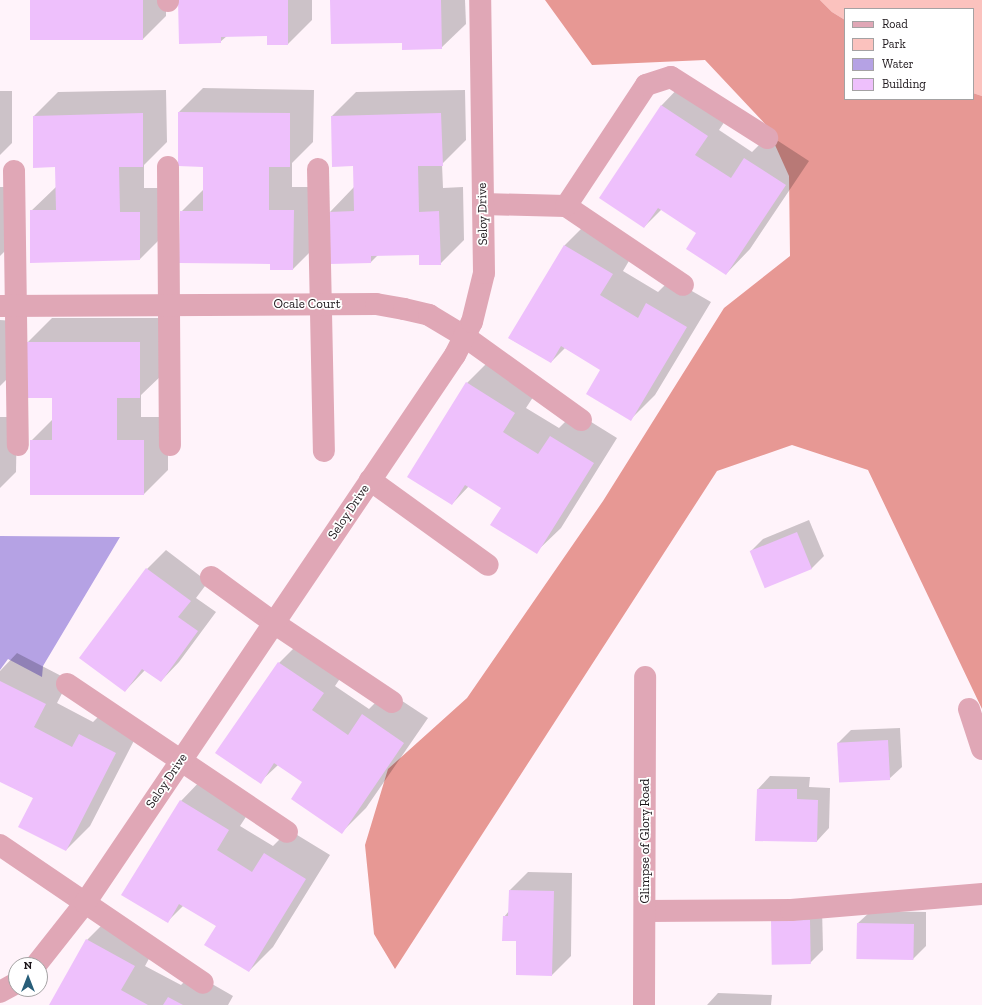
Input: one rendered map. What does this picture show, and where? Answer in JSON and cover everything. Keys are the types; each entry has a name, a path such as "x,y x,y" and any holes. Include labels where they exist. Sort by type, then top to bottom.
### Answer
{"street":[{"name":"Seloy Drive","path":"42,957 85,903 455,355 472,322 484,273 480,0"},
{"path":"566,206 646,85 671,77 767,138"},
{"path":"168,167 170,445"},
{"path":"318,169 324,451"},
{"path":"14,171 8,306 18,445"},
{"path":"484,204 566,206 683,285"},
{"name":"Ocale Court","path":"8,306 376,304 404,309 429,315 464,336 581,420"},
{"path":"370,480 488,565"},
{"path":"211,577 274,623 392,702"},
{"name":"Glimpse of Glory Road","path":"644,1005 645,677"},
{"path":"67,684 287,832"},
{"path":"969,709 982,749"},
{"path":"0,845 203,983"},
{"path":"645,911 791,910 982,894"},
{"path":"0,992 5,1005"}],"green space":[{"path":"820,0 982,0 982,96 974,93 974,8 844,8 844,19 832,12"}],"shaded area":[{"path":"545,0 820,0 832,12 844,19 844,100 974,100 974,93 982,96 982,709 868,470 792,445 717,471 395,969 374,934 365,845 388,769 467,698 603,501 724,308 790,256 789,176 766,125 705,60 592,65"}],"water":[{"path":"0,536 120,537 43,666 42,677 8,659 0,670"}],"building":[{"path":"30,0 143,0 143,40 30,40"},
{"path":"178,0 288,0 288,45 267,45 267,36 221,37 221,43 179,44"},
{"path":"330,0 441,0 442,49 402,50 402,43 331,44"},
{"path":"661,105 708,136 695,155 731,178 744,158 786,185 726,275 686,249 696,233 658,208 644,228 599,198"},
{"path":"178,112 290,113 290,167 269,167 269,210 294,210 293,270 270,270 270,264 179,263 180,211 203,211 203,167 178,166"},
{"path":"143,113 143,167 119,167 120,212 140,212 140,260 30,263 30,210 56,210 55,167 33,168 33,116"},
{"path":"441,113 443,166 418,166 419,212 439,211 441,265 419,265 419,255 371,256 371,263 330,264 329,212 354,211 353,166 332,167 331,116"},
{"path":"564,245 613,274 600,295 638,318 646,303 687,327 631,421 586,394 600,370 561,346 551,363 508,338"},
{"path":"27,342 140,342 140,398 117,398 117,440 144,440 144,495 30,495 30,440 52,440 52,398 27,398"},
{"path":"466,382 515,413 503,432 538,454 550,436 594,463 537,554 490,525 501,508 465,485 452,505 407,477"},
{"path":"797,532 812,569 765,588 750,551"},
{"path":"146,568 191,601 178,617 198,631 161,682 142,669 125,692 79,658"},
{"path":"278,662 324,693 312,710 348,735 362,714 404,743 342,834 291,799 302,782 274,763 261,784 215,753"},
{"path":"0,681 46,704 34,727 72,747 79,734 116,753 66,851 18,827 33,798 0,782"},
{"path":"888,740 890,780 839,783 837,743"},
{"path":"757,789 797,789 797,799 818,800 817,842 755,841"},
{"path":"180,800 229,830 217,850 252,872 264,853 306,879 249,972 204,945 216,926 179,904 168,923 121,895"},
{"path":"509,890 554,891 552,976 516,975 516,941 502,941 503,916 508,916"},
{"path":"810,920 811,964 772,965 771,921"},
{"path":"857,923 914,924 913,960 856,959"},
{"path":"86,939 135,966 121,990 148,1005 49,1005"},
{"path":"168,997 183,1005 163,1005"}]}
